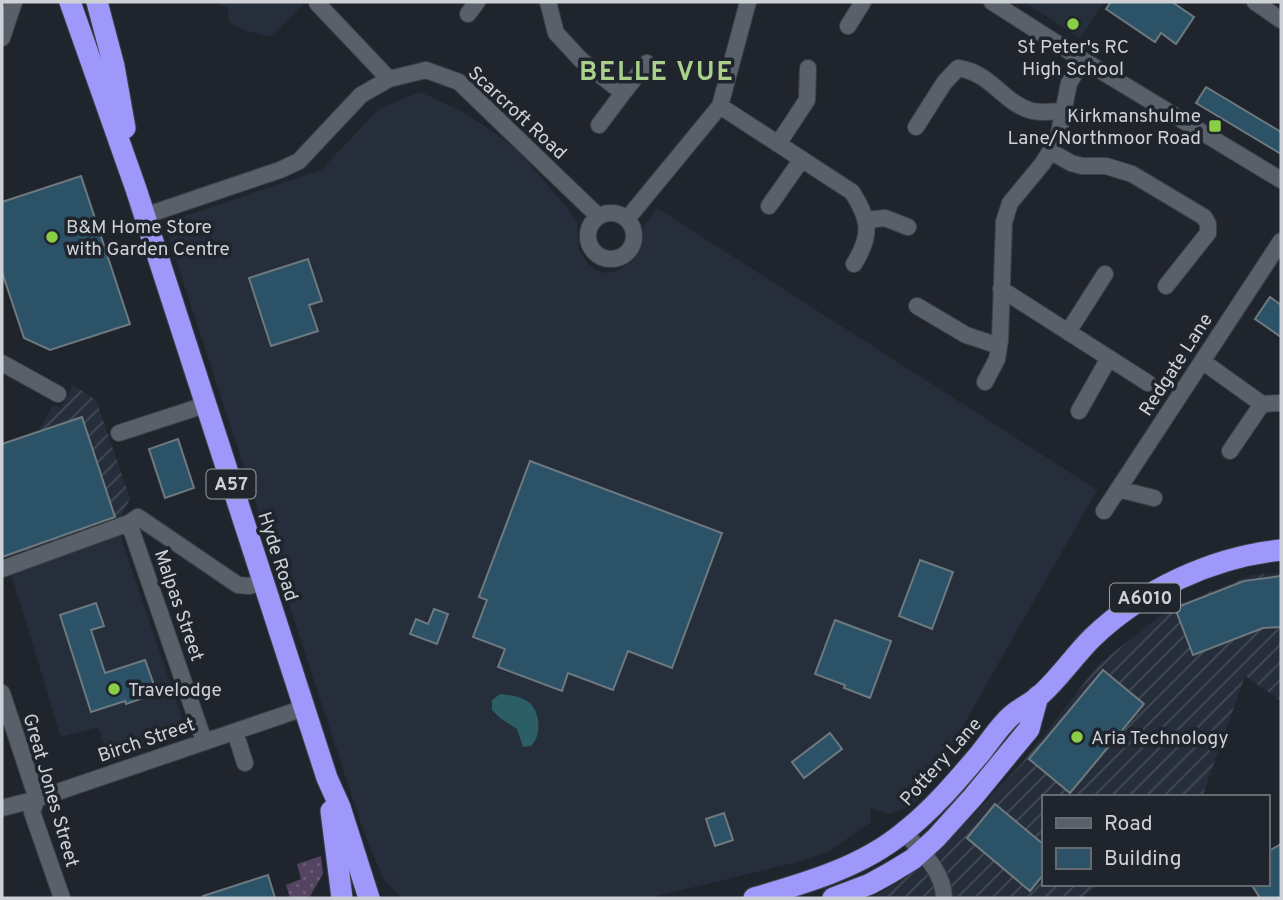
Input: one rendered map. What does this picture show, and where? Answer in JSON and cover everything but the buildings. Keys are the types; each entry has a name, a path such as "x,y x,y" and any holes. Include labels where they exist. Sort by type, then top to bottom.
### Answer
{"highway":[{"name":"Hyde Road","path":"70,2 136,189 304,709 327,778 340,807 365,894"},
{"name":"Hyde Road","path":"82,2 96,50 103,95"},
{"name":"Hyde Road","path":"97,2 114,66 136,189"},
{"name":"Pottery Lane","path":"754,898 822,877 856,863 904,832 952,787 1011,715 1038,696 1108,624 1165,586 1218,563 1281,550"},
{"name":"Pottery Lane","path":"833,898 870,884 913,859 973,797 1029,729 1038,696"},
{"name":"Hyde Road","path":"327,778 342,898"}],"street":[{"path":"2,38 14,2"},
{"path":"548,2 556,33 581,60 623,93"},
{"path":"626,219 720,106 748,2"},
{"path":"848,26 863,2"},
{"path":"992,2 1281,180"},
{"path":"1255,2 1281,20"},
{"path":"317,3 389,79"},
{"path":"985,382 997,359 999,346 1004,222 1010,203 1058,138 1069,83 1083,60"},
{"path":"599,125 647,63"},
{"path":"778,144 807,100 808,68"},
{"path":"916,127 944,82 958,68 969,69 993,82 1011,100 1031,111 1063,111"},
{"name":"Scarcroft Road","path":"144,216 281,170 299,161 361,96 389,79 426,70 459,82 598,216"},
{"path":"720,106 852,192 863,208 868,228 864,248 854,264"},
{"path":"1050,151 1071,163 1106,166 1132,174 1204,217 1208,224 1208,233 1166,286"},
{"path":"768,206 802,159"},
{"path":"613,213 626,219 634,232 631,247 620,257 612,259 598,255 589,243 589,228 598,216 613,213"},
{"path":"866,220 886,218 908,227"},
{"name":"Redgate Lane","path":"1104,511 1281,241"},
{"path":"1068,332 1105,274"},
{"path":"1001,289 1149,383"},
{"path":"917,306 966,335 999,346"},
{"path":"1079,411 1109,358"},
{"path":"1202,361 1262,404 1281,403"},
{"path":"2,363 58,394"},
{"path":"1230,450 1262,404"},
{"path":"119,433 205,405"},
{"path":"1118,489 1154,498"},
{"path":"2,569 130,523 138,517 238,585 249,586 263,582"},
{"name":"Malpas Street","path":"130,523 204,741"},
{"name":"Great Jones Street","path":"2,693 37,799 32,812 60,892"},
{"name":"Birch Street","path":"2,808 37,799 304,709"},
{"path":"235,732 246,763"},
{"path":"904,832 938,875 944,888 944,898"}],"shaded area":[{"path":"210,2 306,2 270,37 244,30 229,22 227,7"},
{"name":"St Peter's RC High School","path":"1024,2 1104,2 1080,38"},
{"path":"420,92 463,112 519,152 570,211 577,223 579,250 588,264 596,270 614,272 633,261 642,246 644,226 657,208 1097,490 934,777 912,806 889,814 870,808 871,822 828,852 649,898 401,898 383,878 363,830 164,223 321,170 379,109"},
{"path":"73,385 96,400 130,498 118,523 2,559 2,440 6,442 39,430 53,405 61,408"},
{"path":"120,534 187,733 110,761 98,727 61,737 10,570"},
{"path":"1281,573 1281,701 1245,676 1203,795 1042,795 1042,886 1097,886 1080,898 872,898 907,877 944,846 1023,762 1099,664 1170,608 1252,575"},
{"path":"321,856 323,874 309,898 290,898 286,885 301,879 297,864"}],"water":[{"path":"500,694 524,699 535,710 538,729 531,746 523,747 517,729 492,710 492,700"}],"place":[{"name":"St Peter's RC High School","path":"1073,24"},
{"name":"Kirkmanshulme Lane/Northmoor Road","path":"1215,126"},
{"name":"B&M Home Store with Garden Centre","path":"52,237"},
{"name":"Travelodge","path":"114,689"},
{"name":"Aria Technology","path":"1077,737"}],"district":[{"name":"BELLE VUE","path":"657,71"}]}
